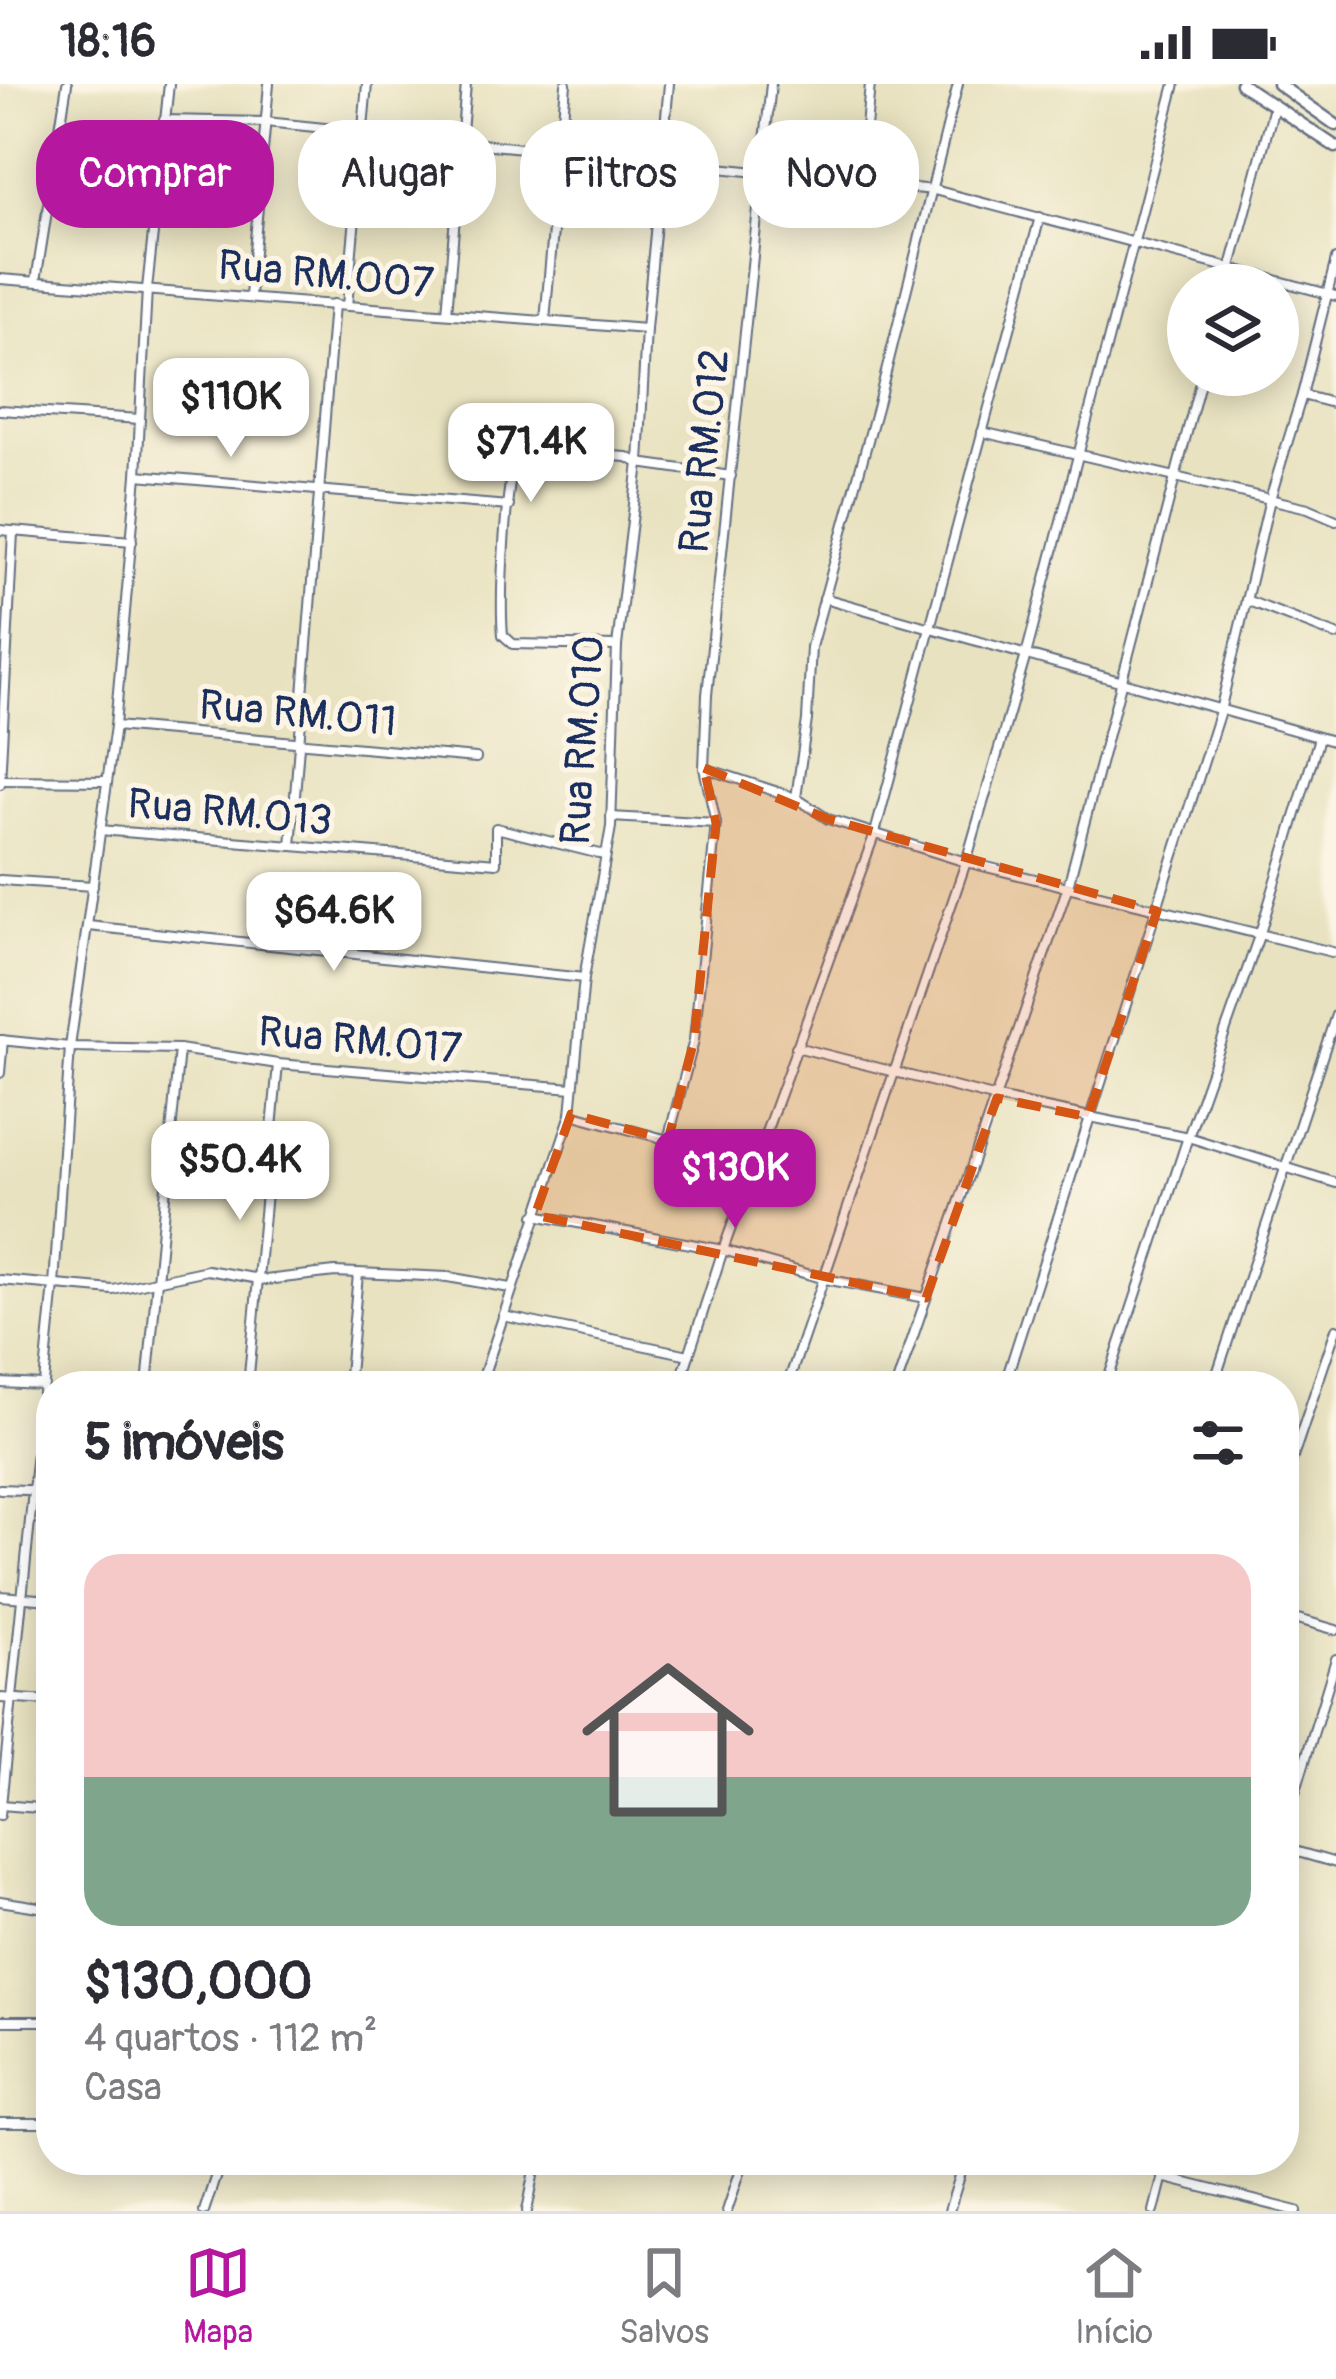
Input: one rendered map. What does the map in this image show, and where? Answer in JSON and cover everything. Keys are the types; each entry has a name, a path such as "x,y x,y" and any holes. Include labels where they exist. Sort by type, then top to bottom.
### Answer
{"street":[{"path":"36,281 67,84"},
{"path":"164,120 169,84"},
{"path":"266,120 269,84"},
{"path":"363,120 367,84"},
{"path":"462,120 466,84"},
{"path":"563,120 566,84"},
{"name":"Rua RM.010","path":"665,120 669,84"},
{"name":"Rua RM.012","path":"767,120 771,84"},
{"path":"867,120 870,84"},
{"path":"796,798 811,646 934,190 958,84"},
{"path":"792,1371 967,862 1026,656 1175,84"},
{"path":"1241,84 1336,148"},
{"path":"1278,84 1336,125"},
{"path":"1232,264 1274,106"},
{"path":"919,188 1223,264"},
{"path":"684,1371 723,1250 875,833 1040,217"},
{"path":"45,1371 70,1047 115,726 153,228"},
{"path":"250,296 256,228"},
{"path":"347,306 354,228"},
{"path":"447,313 453,228"},
{"path":"545,321 553,228"},
{"name":"Rua RM.010","path":"485,1371 571,1114 584,978 611,818 617,646 639,463 654,228"},
{"name":"Rua RM.012","path":"668,1140 694,1040 716,823 704,767 707,695 756,228"},
{"path":"1009,1371 1220,711 1270,499 1331,294 1336,259"},
{"name":"Rua RM.007","path":"0,279 646,328"},
{"path":"1299,285 1331,294"},
{"path":"291,846 334,304"},
{"path":"1302,395 1336,404"},
{"path":"901,1371 1068,886 1196,396"},
{"path":"0,410 140,419"},
{"path":"982,432 1270,499 1336,520"},
{"path":"617,646 513,644 503,635 509,506 519,450 627,457 639,463 731,476"},
{"path":"137,475 509,506"},
{"path":"0,530 132,541"},
{"path":"13,532 4,623 0,781 107,782"},
{"path":"824,598 1336,742"},
{"path":"1246,600 1336,635"},
{"name":"Rua RM.011","path":"115,726 476,758"},
{"path":"1111,1371 1260,933 1319,738"},
{"path":"704,767 796,798 828,819 967,862 1336,953"},
{"path":"611,818 716,823"},
{"name":"Rua RM.013","path":"100,830 496,863 496,828 604,855"},
{"path":"0,880 92,886"},
{"path":"88,926 584,978"},
{"path":"1218,1371 1336,1015"},
{"path":"0,1073 2,1040"},
{"name":"Rua RM.017","path":"2,1040 179,1049 278,1064 573,1088"},
{"path":"796,1047 892,1074 1188,1137 1336,1183"},
{"path":"148,1371 179,1049"},
{"path":"249,1371 278,1064"},
{"path":"571,1114 754,1163"},
{"path":"535,1215 723,1250 825,1280 926,1298"},
{"path":"0,1280 113,1290 192,1270 255,1279 334,1272 448,1276 510,1288"},
{"path":"349,1371 358,1274"},
{"path":"502,1316 689,1355"},
{"path":"1299,1439 1336,1329"},
{"path":"0,1384 36,1385"},
{"path":"0,1815 5,1698 36,1452"},
{"path":"0,1489 36,1490"},
{"path":"0,1596 36,1599"},
{"path":"1299,1620 1336,1630"},
{"path":"1299,1781 1336,1659"},
{"path":"5,1698 36,1700"},
{"path":"0,1805 36,1808"},
{"path":"1299,1853 1336,1864"},
{"path":"0,1901 36,1907"},
{"path":"0,2020 36,2021"},
{"path":"0,2123 36,2123"},
{"path":"204,2211 216,2175"},
{"path":"527,2211 533,2175"},
{"path":"727,2211 737,2175"},
{"path":"951,2211 960,2175"},
{"path":"1154,2211 1162,2176 1297,2211"}],"highlighted area":[{"path":"704,768 828,819 1157,911 1088,1117 997,1098 926,1298 535,1215 571,1114 668,1140 694,1040 716,823"}]}
